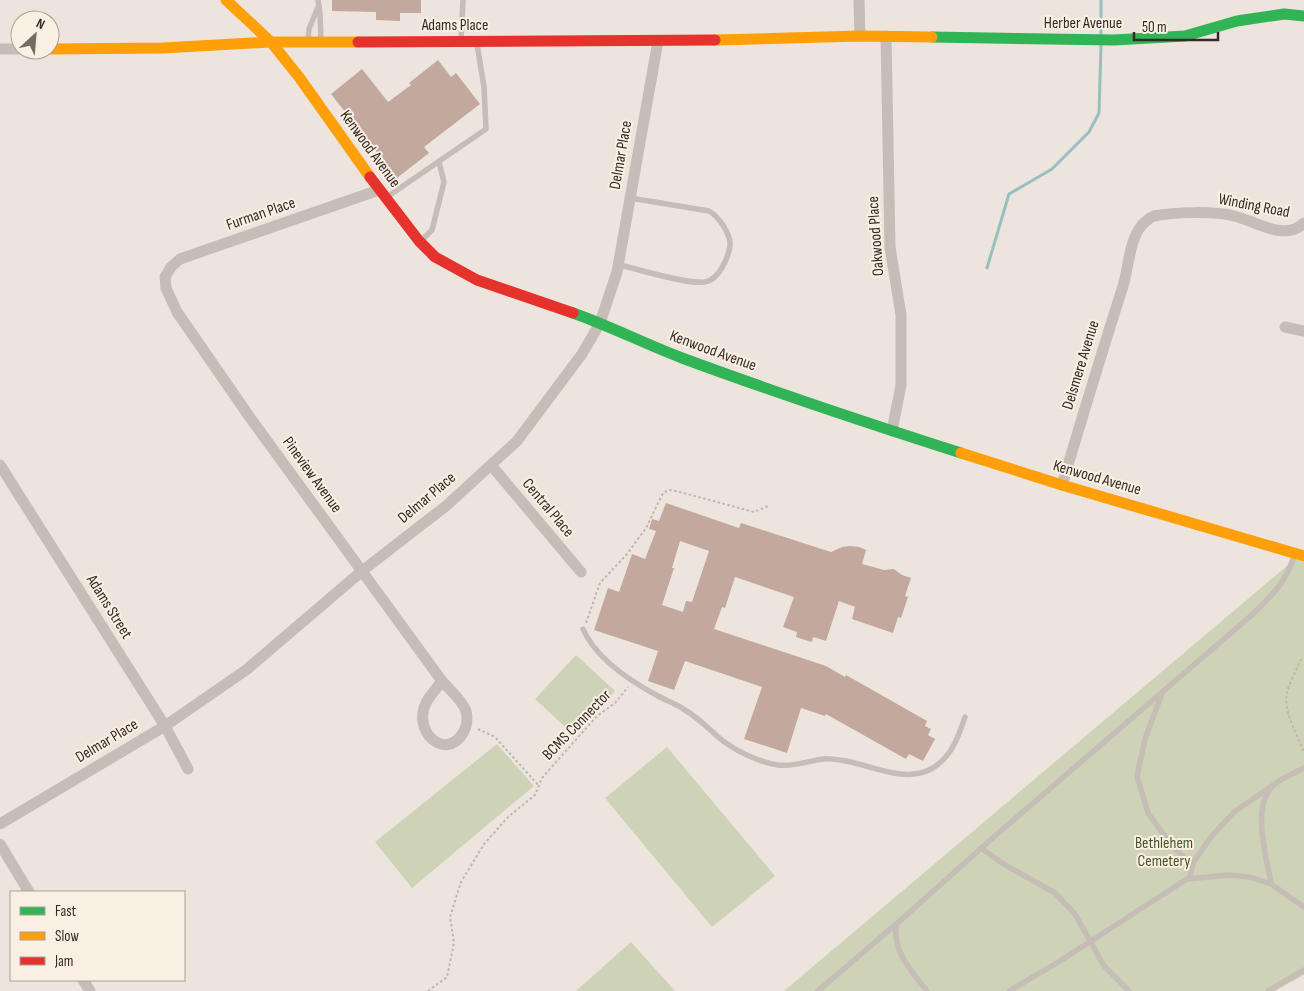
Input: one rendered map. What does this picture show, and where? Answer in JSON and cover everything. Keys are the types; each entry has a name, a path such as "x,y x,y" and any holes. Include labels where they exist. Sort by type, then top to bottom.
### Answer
{"street":[{"name":"Kenwood Avenue","path":"226,0 271,42 299,77 382,194 420,242 435,256 477,280 600,324 680,357 892,431 1062,485 1299,555"},
{"path":"859,0 860,36"},
{"name":"Herber Avenue","path":"860,36 1114,40 1165,38 1185,36 1237,21 1273,15 1304,16"},
{"path":"225,44 237,36 249,21"},
{"name":"Adams Place","path":"60,49 164,48 271,42 658,41 860,36"},
{"name":"Oakwood Place","path":"886,36 890,247 901,315 901,385 892,431"},
{"name":"Delmar Place","path":"0,824 165,726 246,670 362,571 446,506 517,441 582,354 600,324 619,265 658,41"},
{"name":"Furman Place","path":"165,283 165,277 171,267 180,260 382,194"},
{"name":"Winding Road","path":"1130,255 1142,225 1152,217 1184,214 1225,214 1241,217 1285,232 1295,230 1304,223"},
{"name":"Delsmere Avenue","path":"1062,485 1123,284 1130,255"},
{"name":"Pineview Avenue","path":"165,283 177,312 251,419 442,681 462,704 466,712 466,728"},
{"path":"1285,327 1304,331"},
{"name":"Adams Street","path":"0,465 165,726 188,769"},
{"name":"Central Place","path":"491,465 581,572"},
{"path":"442,681 426,702 422,718 424,728 433,740 447,744 455,743 466,728"},
{"path":"0,844 28,891"}],"lane":[{"path":"318,0 321,42"},
{"path":"461,42 463,0"},
{"path":"308,42 310,29 318,7"},
{"path":"382,194 439,162 486,129 484,87 477,42"},
{"path":"420,242 432,230 444,182 439,162"},
{"path":"619,265 686,280 705,282 713,279 722,268 730,244 723,224 714,214 708,211 630,198"},
{"path":"818,991 1253,614 1280,586 1299,555"},
{"path":"583,629 589,642 608,662 634,681 704,722 718,737 740,751 778,765 800,765 825,759 900,774 915,774 930,770 949,754 956,743 965,717"},
{"path":"1163,691 1145,739 1137,776 1148,813 1169,842 1184,858 1193,863"},
{"path":"1190,878 1193,863 1210,838 1234,812 1275,784 1304,768"},
{"path":"1271,884 1262,831 1262,812 1267,796 1275,784"},
{"path":"981,848 1002,863 1055,893 1075,914 1104,966 1129,991"},
{"path":"1009,991 1090,942 1187,878 1229,875 1250,877 1271,884 1304,907"},
{"path":"896,925 895,939 904,959 927,991"},
{"path":"1268,991 1304,970"}],"path":[{"path":"583,629 600,583 627,554 646,528 663,493 669,490 676,491 754,512 768,506"},
{"path":"1301,659 1288,691 1286,702 1291,722 1304,752"},
{"name":"BCMS Connector","path":"428,991 447,977 454,943 450,917 461,882 484,844 508,817 535,795 542,778 597,716 615,703 634,681"},
{"path":"466,728 479,729 495,737 539,786"}],"green space":[{"name":"Bethlehem Cemetery","path":"1295,559 1304,562 1304,975 1275,991 784,991"},
{"path":"576,655 615,691 574,735 535,699"},
{"path":"497,744 534,786 412,888 375,842"},
{"path":"667,747 775,876 712,927 605,798"},
{"path":"631,942 675,991 576,991"}],"building":[{"path":"332,0 421,0 421,13 400,13 400,21 376,20 376,12 332,11"},
{"path":"438,60 451,77 456,73 480,104 424,147 429,153 397,178 331,94 362,69 388,102 411,85 409,83"},
{"path":"666,503 739,528 741,523 831,552 842,547 859,547 866,550 862,564 884,570 894,569 902,575 911,578 905,596 908,597 901,618 898,617 893,633 852,619 855,607 839,601 826,641 813,637 812,642 796,637 797,632 783,627 794,597 735,577 725,608 722,607 714,629 826,666 845,677 846,675 927,721 925,726 931,729 928,735 935,739 923,761 909,754 906,759 826,714 825,716 801,708 787,753 744,739 762,687 685,661 674,690 648,681 658,651 594,630 608,588 619,592 632,554 645,559 656,531 649,529 652,519 659,521","holes":["680,541 709,551 692,602 686,601 683,612 662,605 674,568 672,568"]}],"waterway":[{"path":"1101,0 1101,34"},
{"path":"987,268 1009,194 1052,169 1089,132 1099,113 1101,45"}],"traffic: fast":[{"path":"932,37 1114,40 1185,36 1237,21 1284,14 1304,16"},
{"path":"573,313 668,353 717,371 961,453"}],"traffic: slow":[{"path":"226,0 271,42 299,77 370,177"},
{"path":"715,40 860,36 932,37"},
{"path":"60,49 163,48 271,42 358,42"},
{"path":"961,453 1062,485 1304,556"}],"traffic: jam":[{"path":"358,42 715,40"},
{"path":"370,177 419,241 435,257 477,280 573,313"}]}
